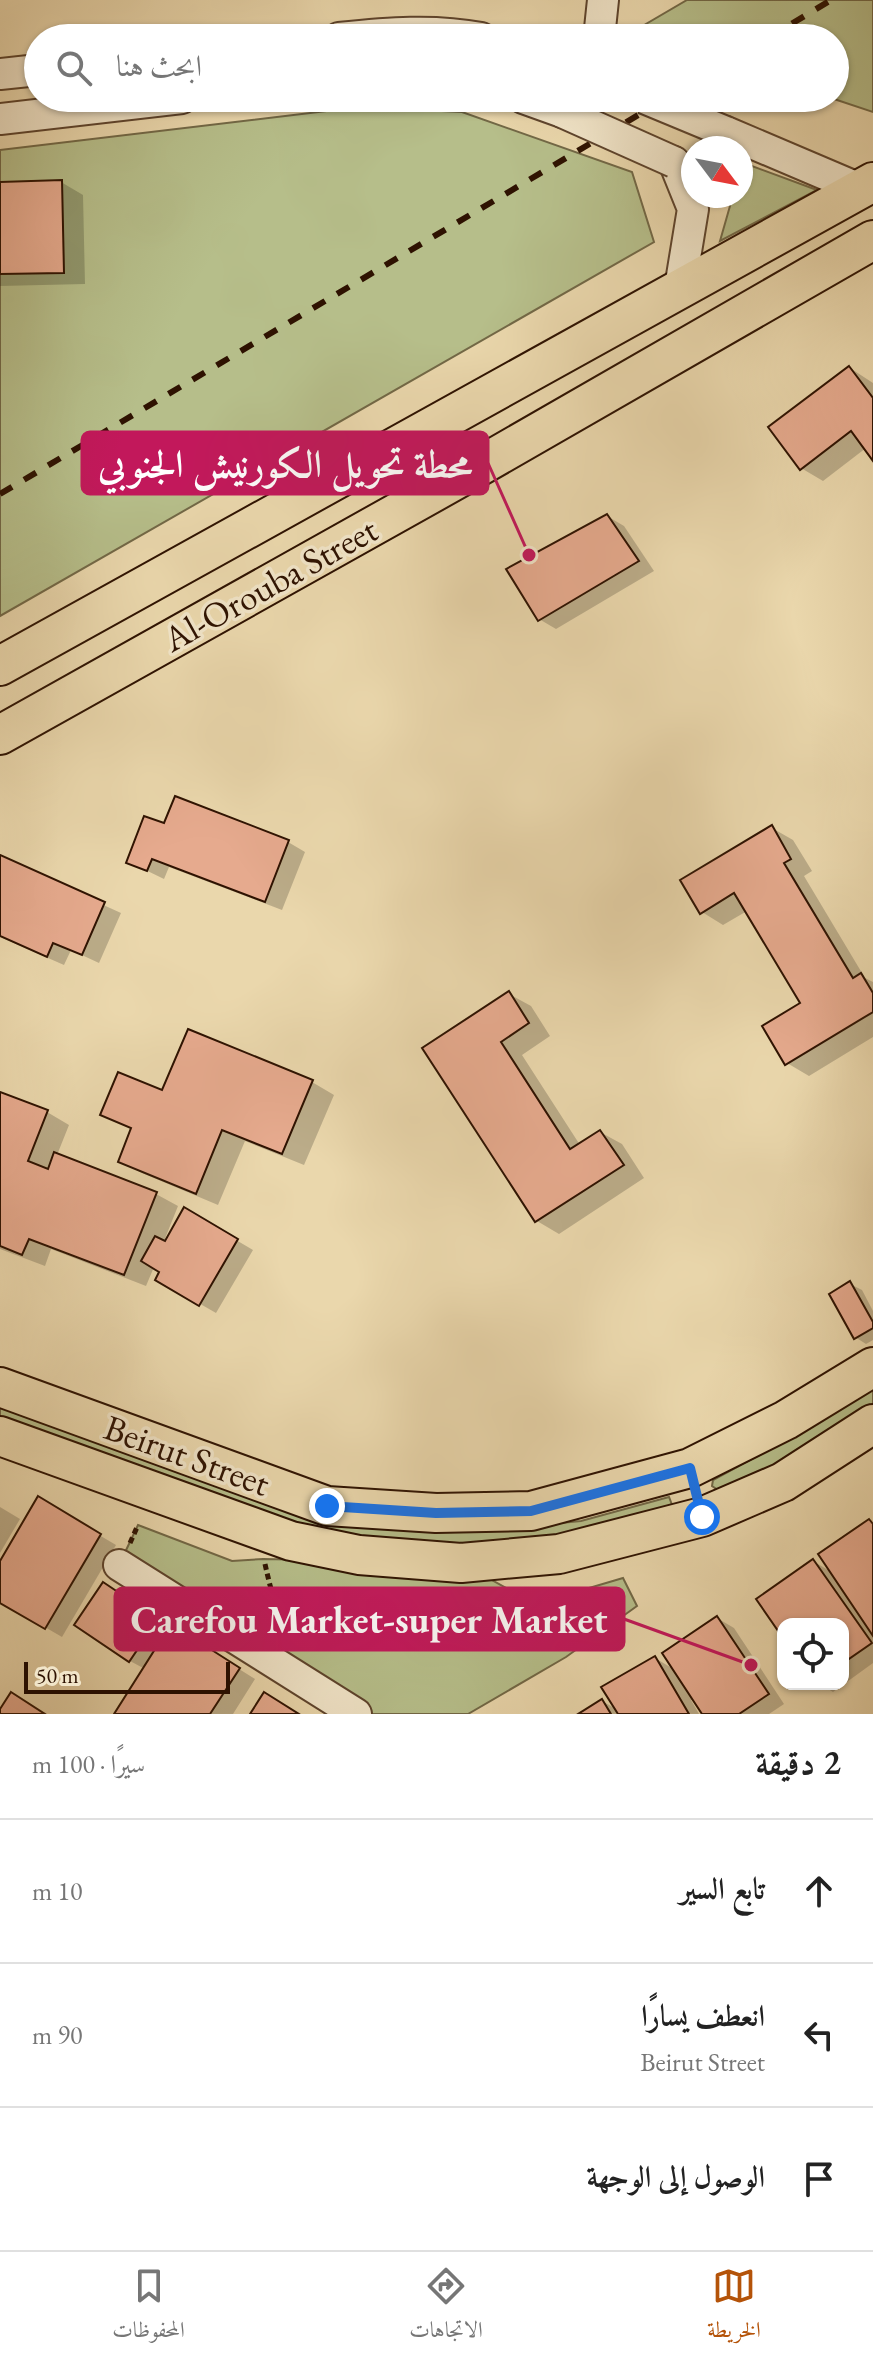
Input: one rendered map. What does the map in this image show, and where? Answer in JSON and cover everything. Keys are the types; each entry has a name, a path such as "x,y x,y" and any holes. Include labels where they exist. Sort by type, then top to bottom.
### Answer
{"main road":[{"name":"Al-Orouba Street","path":"0,666 867,186"},
{"name":"Al-Orouba Street","path":"0,735 473,470 873,240"},
{"name":"Beirut Street","path":"0,1387 327,1506 436,1513 531,1511 690,1468 786,1420 873,1367"},
{"name":"Beirut Street","path":"0,1436 291,1541 359,1555 461,1563 559,1554 702,1517 783,1482 873,1424"},
{"path":"690,1468 702,1517"}],"street":[{"path":"600,24 603,0"},
{"path":"0,74 24,71"},
{"path":"0,119 61,112"},
{"path":"562,112 674,162 693,209 680,288"},
{"path":"678,112 867,186"},
{"path":"119,1565 356,1714"}],"path":[{"path":"263,1559 281,1617 301,1631 336,1644 364,1645 392,1644 461,1563"}],"green space":[{"path":"687,0 873,0 873,112 849,104 849,24 646,24"},
{"path":"318,112 462,112 632,172 654,242 0,616 0,150"},
{"path":"753,166 817,190 720,241 729,208 753,208"},
{"path":"873,1388 873,1409 806,1451 721,1492 712,1486 713,1480 807,1429"},
{"path":"0,1404 477,1531 581,1521 669,1497 674,1510 616,1527 462,1549 312,1532 0,1421"},
{"path":"138,1525 232,1561 461,1563 535,1604 623,1578 637,1606 566,1657 468,1714 356,1714 119,1565"}],"building":[{"path":"62,180 64,273 0,274 0,182"},
{"path":"849,366 873,398 873,461 851,431 800,470 768,427"},
{"path":"607,514 639,561 538,621 506,569"},
{"path":"175,796 289,840 265,902 152,859 147,871 126,863 144,816 164,823"},
{"path":"772,825 791,859 784,863 853,978 861,973 873,993 873,1012 785,1065 762,1026 800,1003 734,893 700,914 680,880"},
{"path":"0,855 105,902 82,955 53,943 47,957 0,936"},
{"path":"509,991 529,1023 501,1042 570,1149 600,1130 624,1165 535,1222 422,1048"},
{"path":"188,1029 313,1080 282,1154 222,1130 196,1194 118,1162 131,1128 100,1115 118,1072 162,1090"},
{"path":"0,1092 48,1110 28,1161 48,1169 54,1152 157,1192 124,1275 29,1239 22,1255 0,1246"},
{"path":"184,1207 238,1239 199,1306 155,1280 159,1272 141,1261 155,1236 165,1241"},
{"path":"850,1281 873,1322 873,1328 854,1339 829,1294"},
{"path":"38,1496 101,1534 45,1629 0,1603 0,1561"},
{"path":"869,1519 873,1524 873,1636 818,1554"},
{"path":"813,1559 872,1643 849,1659 849,1618 777,1618 777,1629 756,1599"},
{"path":"103,1582 158,1619 129,1662 74,1625"},
{"path":"717,1616 769,1694 739,1714 702,1714 662,1653"},
{"path":"171,1624 240,1668 210,1714 114,1714"},
{"path":"655,1656 689,1714 618,1714 601,1687"},
{"path":"11,1692 45,1714 0,1714"},
{"path":"264,1692 299,1714 250,1714"},
{"path":"602,1699 611,1714 578,1714"}],"railway":[{"path":"791,24 831,0"},
{"path":"0,494 643,112"}],"place":[{"name":"محطة تحويل الكورنيش الجنوبي","path":"529,555"},
{"name":"Carefou Market-super Market","path":"751,1665"}],"route":[{"path":"327,1506 436,1513 531,1511 690,1468 702,1517"}]}
